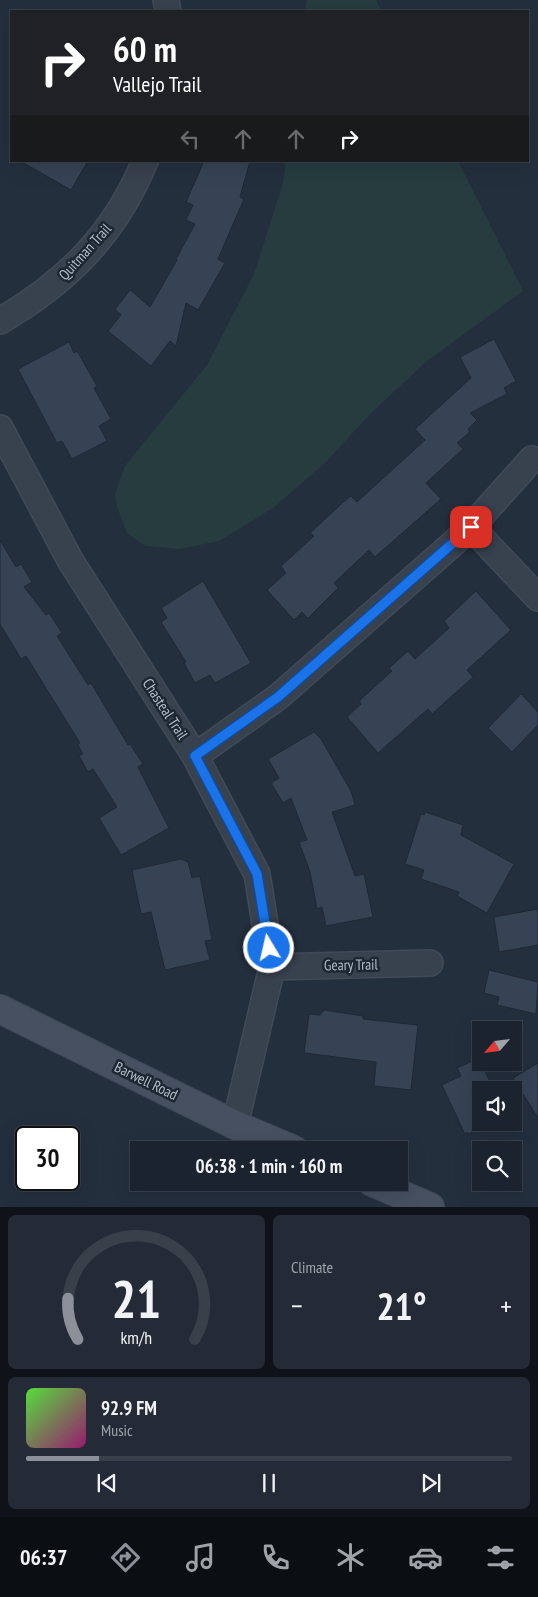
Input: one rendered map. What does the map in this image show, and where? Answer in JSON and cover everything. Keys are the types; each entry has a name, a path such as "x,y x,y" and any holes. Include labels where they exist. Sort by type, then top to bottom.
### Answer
{"street":[{"name":"Quitman Trail","path":"0,321 31,303 69,274 105,234 136,184 145,162"},
{"name":"Chasteal Trail","path":"0,428 70,560 195,756 257,874 272,967 235,1125"},
{"path":"195,756 278,697 471,527 532,459"},
{"path":"471,527 538,598"},
{"name":"Geary Trail","path":"272,967 430,963"},
{"name":"Barwell Road","path":"0,1008 235,1125 273,1141"},
{"path":"393,1191 430,1207"}],"green space":[{"path":"307,0 376,0 381,10 305,10"},
{"path":"286,162 458,162 523,291 427,361 371,413 325,463 273,508 219,541 179,549 145,546 127,533 117,507 115,494 125,466 207,365 254,274 283,183"}],"building":[{"path":"22,162 87,162 71,190"},
{"path":"204,162 250,162 240,197 244,199 218,259 225,263 198,310 186,303 176,346 170,341 151,366 108,331 121,315 115,309 130,290 150,307 195,224 186,220 193,205 186,202"},
{"path":"494,339 516,381 504,388 507,394 470,413 477,420 468,429 470,432 457,443 463,449 426,483 441,499 375,557 369,550 334,583 338,588 308,618 302,612 294,620 267,590 286,573 281,566 314,536 310,533 340,505 351,496 357,502 425,440 415,429 471,378 460,357"},
{"path":"69,342 74,353 77,351 97,386 94,388 111,419 99,426 107,441 72,459 62,441 57,443 18,369"},
{"path":"0,540 16,567 21,564 32,582 24,587 46,615 49,613 62,633 57,636 88,685 91,683 128,745 130,744 143,764 138,767 169,828 121,855 99,818 117,807 93,769 88,772 79,756 83,754 78,745 80,743 26,656 21,659 0,624"},
{"path":"203,581 251,663 215,683 210,675 195,683 184,663 186,662 161,622 167,618 161,608"},
{"path":"476,591 511,630 467,670 473,677 432,714 428,709 378,753 347,717 361,704 359,701 392,671 389,668 408,651 415,659 449,628 444,621"},
{"path":"521,694 538,712 538,725 512,752 488,728"},
{"path":"314,732 321,739 351,791 355,805 332,812 355,876 364,874 373,917 326,926 322,907 317,909 310,872 299,842 307,840 291,798 283,803 271,783 279,778 268,759"},
{"path":"425,812 463,825 461,835 514,864 487,913 457,896 459,892 421,879 424,870 405,864 421,814 424,815"},
{"path":"181,859 188,862 192,878 200,876 212,940 205,941 210,960 165,970 151,912 141,914 132,870"},
{"path":"538,909 538,945 499,952 494,917"},
{"path":"489,970 538,982 536,1014 497,1005 499,997 484,993"},
{"path":"324,1010 363,1016 363,1019 418,1025 411,1090 374,1086 376,1062 304,1053 309,1014 320,1015"},
{"path":"472,1061 472,1071 485,1071 490,1081 472,1081 472,1131 475,1131 468,1134 467,1132 465,1134 442,1085 461,1076 457,1068"},
{"path":"538,1063 538,1118 522,1092 522,1081 515,1081 513,1078"}],"route":[{"path":"269,948 257,874 195,756 278,697 471,527"}]}
